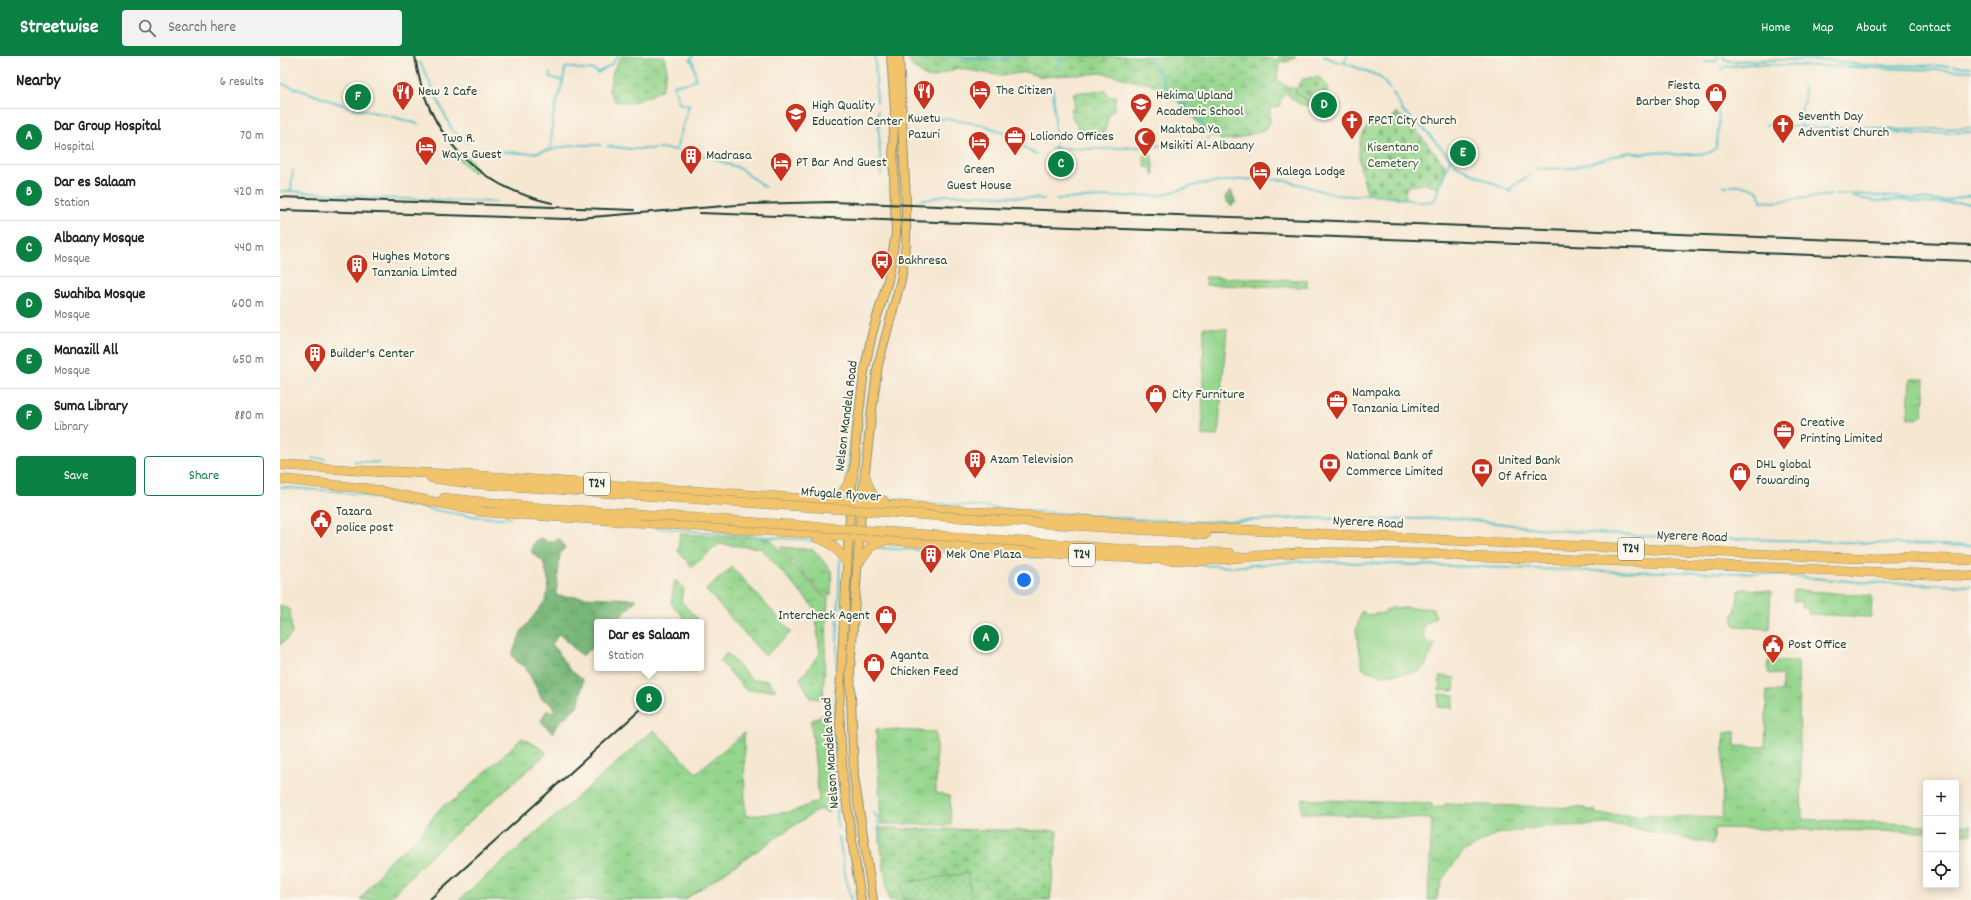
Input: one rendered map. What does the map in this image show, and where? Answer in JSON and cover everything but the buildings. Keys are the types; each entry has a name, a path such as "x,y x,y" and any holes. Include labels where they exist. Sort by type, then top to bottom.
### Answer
{"highway":[{"name":"T24","path":"280,464 378,471 444,473 911,506 1149,525 1291,533"},
{"name":"Mfugale flyover","path":"378,471 468,483 1188,534 1291,533"},
{"path":"817,500 832,499 839,496 848,484 853,473"},
{"path":"865,474 869,489 876,499 911,506"},
{"name":"T24","path":"280,479 364,488 485,512 801,533 1090,556 1200,561 1303,552"},
{"path":"364,488 485,503 1040,543 1201,553 1303,552"},
{"path":"801,533 831,543 838,549 847,564"},
{"name":"Nyerere Road","path":"1291,533 1849,558 1902,557 1971,560"},
{"path":"858,564 871,547 890,540"},
{"name":"Nyerere Road","path":"1303,552 1442,554 1470,557 1590,560 1971,576"}],"main road":[{"name":"Nelson Mandela Road","path":"861,900 843,779 839,709 853,473 864,372 872,334 888,280 896,233 893,145 895,111 891,56"},
{"name":"Nelson Mandela Road","path":"874,900 854,776 850,709 850,671 862,503 878,365 906,255 906,202 899,56"}],"green space":[{"path":"621,56 664,56 667,70 662,89 634,102 615,101 609,91 613,71"},
{"path":"908,56 1236,56 1267,58 1277,61 1279,56 1296,56 1287,62 1282,61 1277,73 1277,80 1287,86 1288,89 1282,97 1279,106 1270,108 1270,123 1266,129 1236,139 1222,140 1207,133 1173,96 1149,83 1142,83 1103,73 1042,77 1025,72 1002,76 957,68 932,78 924,76 911,65"},
{"path":"1318,77 1326,83 1328,90 1325,98 1318,105 1309,102 1296,93 1296,89 1303,79"},
{"path":"1290,87 1296,89 1296,93 1314,104 1303,105 1296,102 1287,94"},
{"path":"1105,90 1109,97 1116,96 1114,106 1115,109 1109,114 1105,133 1093,131 1090,136 1078,132 1077,124 1074,121 1070,109 1074,108 1073,104 1076,104 1073,93"},
{"name":"Kisentano Cemetery","path":"1396,112 1410,123 1445,165 1443,176 1438,188 1424,184 1408,186 1405,192 1406,198 1368,194 1360,165 1359,147 1361,139 1371,120 1390,122"},
{"path":"465,155 472,161 475,172 472,172 460,161 459,156"},
{"path":"1143,155 1152,156 1154,174 1152,174 1152,169 1145,167"},
{"path":"1231,190 1236,202 1231,206 1225,200 1226,195"},
{"path":"1205,277 1307,280 1307,287 1206,285"},
{"path":"1204,327 1227,329 1218,436 1202,435"},
{"path":"1910,379 1925,379 1923,414 1917,419 1908,418"},
{"path":"680,534 770,539 822,596 828,597 823,699 811,698 800,679 820,654 815,609 761,548 719,544 692,567 678,551"},
{"path":"541,538 548,542 560,539 565,548 560,553 556,596 637,599 619,619 594,619 594,646 582,656 559,634 552,644 569,669 583,680 579,704 560,722 552,733 541,721 547,710 555,712 553,705 542,699 525,666 518,663 512,655 521,632 546,600 549,583 543,561 532,553 532,547 535,541"},
{"path":"780,547 814,550 832,572 831,595 822,594"},
{"path":"732,567 791,632 765,656 706,590"},
{"path":"675,580 684,588 681,601 697,619 684,619 671,603"},
{"path":"1739,590 1771,591 1769,629 1736,626 1733,622 1733,614 1735,613"},
{"path":"1794,590 1872,596 1871,617 1808,614 1808,608 1802,607 1802,602 1793,601"},
{"path":"280,605 290,610 292,634 280,645"},
{"path":"1391,608 1432,608 1436,617 1424,625 1423,634 1427,643 1435,644 1425,666 1418,672 1380,675 1363,669 1356,630 1362,611 1367,615 1383,613"},
{"path":"727,653 752,680 768,680 776,690 746,690 720,661"},
{"path":"1768,661 1798,661 1802,819 1923,825 1923,832 1715,828 1713,844 1612,824 1540,827 1496,834 1463,852 1443,878 1436,900 1428,900 1432,819 1301,813 1302,799 1432,804 1432,808 1444,807 1445,804 1585,808 1585,810 1595,810 1596,814 1722,818 1724,732 1735,732 1735,746 1765,747 1767,691 1782,691 1782,675 1768,673"},
{"path":"1440,676 1455,678 1454,691 1439,690"},
{"path":"1439,694 1454,695 1453,708 1438,707"},
{"path":"826,713 829,813 819,809 684,900 459,900 654,730 696,773 744,733 745,816 791,812 819,801 811,721"},
{"path":"876,729 936,732 936,793 950,796 951,825 881,824"},
{"path":"522,738 544,750 546,754 428,858 388,900 360,900 388,863 414,841 442,806 455,800"},
{"path":"1959,825 1971,825 1971,834 1959,833"},
{"path":"878,828 1058,831 1050,900 889,900"},
{"path":"968,873 972,900 904,900 901,883"}],"waterway":[{"path":"588,69 595,70 598,73 612,64 618,56"},
{"path":"677,147 689,105 679,103 674,85 689,83 696,79 693,62 690,60 693,56"},
{"path":"875,56 877,102"},
{"path":"948,56 996,61 1012,56"},
{"path":"1059,68 1061,56"},
{"path":"1051,148 1106,149 1198,143 1205,141 1210,137 1202,123 1165,86 1161,75 1149,59 1150,56"},
{"path":"1324,56 1335,61 1342,62"},
{"path":"1347,56 1345,61 1342,62 1379,76 1390,89"},
{"path":"1705,62 1716,61 1718,56"},
{"path":"1724,56 1724,59 1731,61 1812,60 1843,62 1859,65 1949,66"},
{"path":"420,62 452,130 468,143"},
{"path":"1721,70 1723,67 1751,64 1971,71"},
{"path":"1953,66 1971,67"},
{"path":"550,73 550,77 563,81 565,69 568,67 585,70"},
{"path":"551,147 553,116 563,81"},
{"path":"280,83 349,107"},
{"path":"1804,87 1805,102 1802,105 1801,126 1826,128 1867,127 1903,130 1971,128"},
{"path":"1053,89 1056,145 1054,147"},
{"path":"1393,93 1403,111 1425,130 1456,165 1511,192 1510,188 1531,174"},
{"path":"1537,169 1572,168 1629,152 1644,154 1651,152 1668,153 1678,155 1709,153 1716,148 1719,122 1717,101"},
{"path":"353,108 386,115"},
{"path":"878,111 881,175"},
{"path":"390,116 418,124"},
{"path":"906,120 910,121 910,125 915,118 949,119 984,125 1004,133"},
{"path":"1766,125 1819,128 1828,131 1878,130 1913,134 1971,132"},
{"path":"1015,140 1031,152 1037,154"},
{"path":"478,148 494,151 534,153 574,145 601,145"},
{"path":"607,146 631,149 654,149"},
{"path":"657,148 677,150"},
{"path":"679,151 699,154"},
{"path":"703,155 713,158"},
{"path":"715,159 732,166"},
{"path":"1056,199 1162,195 1199,184 1247,179 1284,180 1336,195 1354,196 1368,194 1422,202 1434,201 1450,159"},
{"path":"734,166 765,187"},
{"path":"280,191 291,191 293,170"},
{"path":"1724,186 1743,186 1753,189 1760,194 1761,201 1774,202 1831,195"},
{"path":"291,191 380,198 496,202"},
{"path":"1836,195 1854,194 1946,201 1971,195"},
{"path":"920,200 931,199 944,195 983,195 1044,199"},
{"path":"1852,197 1876,201 1903,200 1922,203 1971,203"},
{"path":"846,479 855,412"},
{"path":"312,458 326,459"},
{"path":"354,461 379,463"},
{"path":"872,485 880,496"},
{"path":"280,487 352,493 455,514 492,518 510,518"},
{"path":"884,497 920,502 1148,520 1201,522 1308,518 1360,520 1456,518 1554,530 1638,536 1971,546"},
{"path":"656,528 815,541"},
{"path":"879,548 1076,559"},
{"path":"838,829 833,765 840,560"},
{"path":"1201,565 1230,567 1304,561 1591,571 1752,573 1859,582 1971,586"},
{"path":"873,813 877,816 882,841"},
{"path":"839,837 846,879 852,900"}],"railway":[{"path":"415,56 421,84 430,109 443,132 459,152 478,170 500,184 524,195 552,203"},
{"path":"280,197 634,210"},
{"path":"280,210 567,219 749,204 832,202 1971,245"},
{"path":"700,213 1971,261"},
{"path":"429,900 640,710"}],"place":[{"name":"Suma Library","path":"358,97"},
{"name":"Swahiba Mosque","path":"1324,105"},
{"name":"Kwetu Pazuri","path":"924,110"},
{"name":"The Citizen","path":"980,110"},
{"name":"New 2 Cafe","path":"403,112"},
{"name":"Fiesta Barber Shop","path":"1716,114"},
{"name":"Hekima Upland Academic School","path":"1141,124"},
{"name":"High Quality Education Center","path":"796,134"},
{"name":"FPCT City Church","path":"1352,140"},
{"name":"Seventh Day Adventist Church","path":"1783,144"},
{"name":"Manazill All","path":"1463,153"},
{"name":"Loliondo Offices","path":"1015,156"},
{"name":"Maktaba Ya Msikiti Al-Albaany","path":"1145,158"},
{"name":"Green Guest House","path":"979,162"},
{"name":"Albaany Mosque","path":"1061,164"},
{"name":"Two R. Ways Guest","path":"426,166"},
{"name":"Madrasa","path":"691,176"},
{"name":"PT Bar And Guest","path":"781,182"},
{"name":"Kalega Lodge","path":"1260,192"},
{"name":"Bakhresa","path":"882,280"},
{"name":"Hughes Motors Tanzania Limted","path":"357,284"},
{"name":"Builder's Center","path":"315,374"},
{"name":"City Furniture","path":"1156,414"},
{"name":"Nampaka Tanzania Limited","path":"1337,420"},
{"name":"Creative Printing Limited","path":"1784,450"},
{"name":"Azam Television","path":"975,480"},
{"name":"National Bank of Commerce Limited","path":"1330,484"},
{"name":"United Bank Of Africa","path":"1482,488"},
{"name":"DHL global fowarding","path":"1740,492"},
{"name":"Tazara police post","path":"321,540"},
{"name":"Mek One Plaza","path":"931,574"},
{"name":"Intercheck Agent","path":"886,636"},
{"name":"Dar Group Hospital","path":"986,638"},
{"name":"Post Office","path":"1773,664"},
{"name":"Aganta Chicken Feed","path":"874,684"},
{"name":"Dar es Salaam","path":"649,699"}]}
